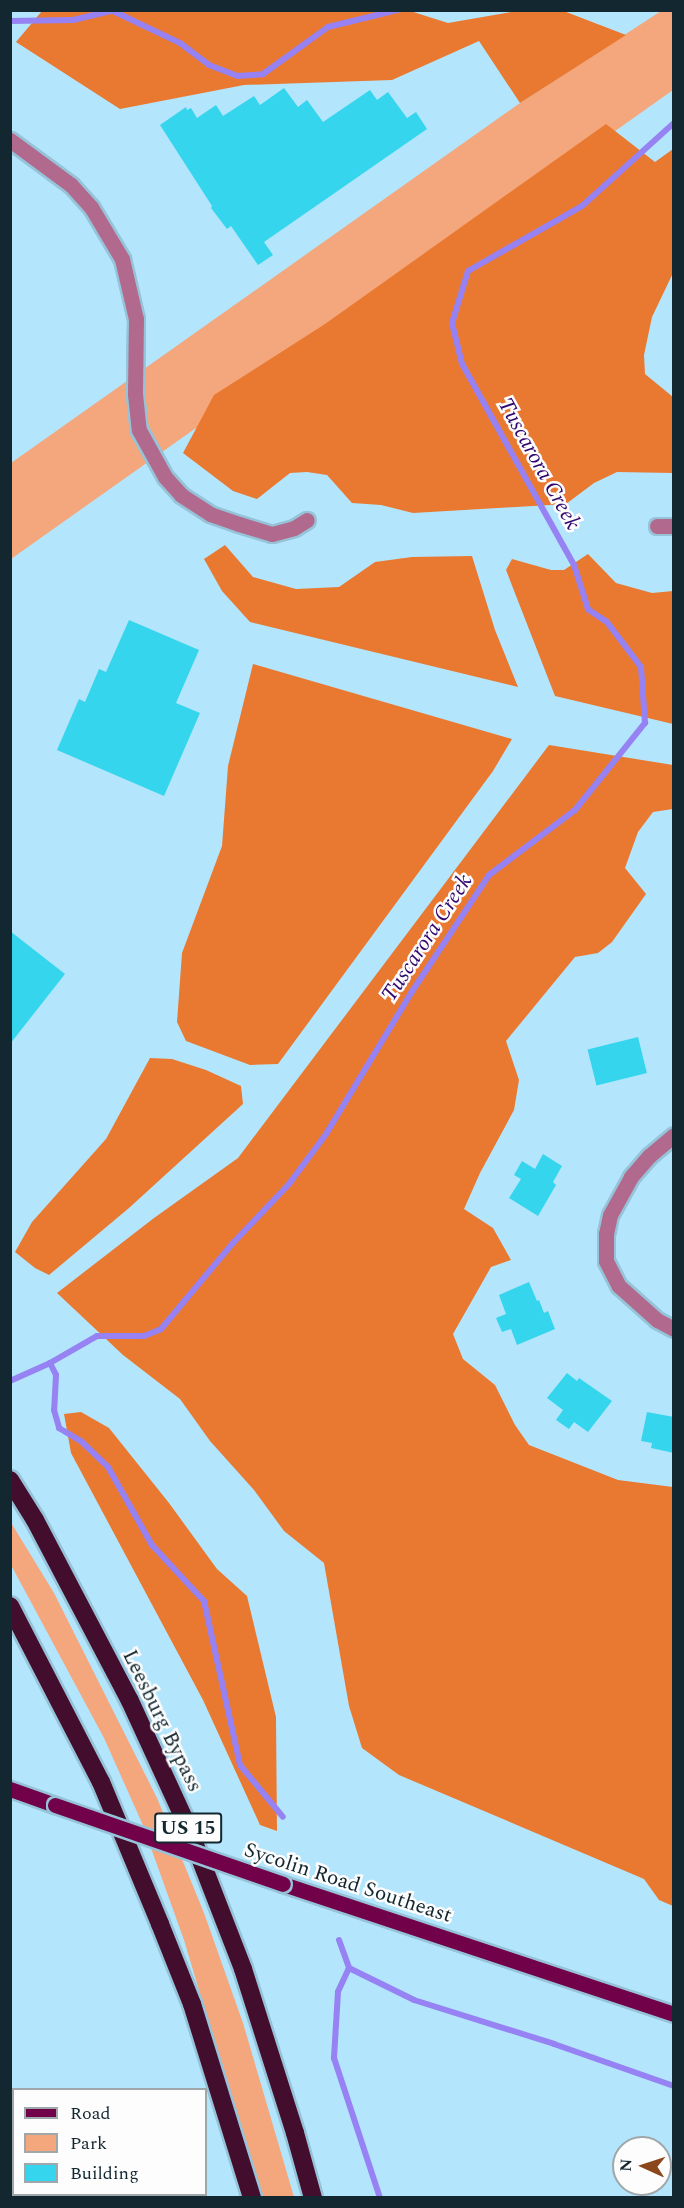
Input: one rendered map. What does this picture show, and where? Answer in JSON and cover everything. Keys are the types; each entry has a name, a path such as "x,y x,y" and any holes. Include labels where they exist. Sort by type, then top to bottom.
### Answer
{"highway":[{"name":"Leesburg Bypass","path":"10,1480 35,1520 130,1701 188,1827 243,1969 292,2122 313,2198"},
{"name":"US 15","path":"10,1606 101,1782 156,1913 192,2004 252,2198"}],"main road":[{"name":"Sycolin Road Southeast","path":"10,1789 283,1884 674,2014"}],"street":[{"path":"10,140 53,170 77,193 103,225 122,259 136,319 135,394 139,430 165,477 181,495 210,514 238,524 272,534 294,528 307,519"},
{"path":"657,526 674,526"},
{"path":"674,1135 649,1156 631,1177 610,1215 606,1234 606,1261 619,1286 634,1303 674,1329"}],"green space":[{"path":"661,11 673,11 673,90 11,559 11,463 520,103"},
{"path":"10,1521 54,1593 157,1798 204,1913 243,2023 294,2197 261,2197 184,1940 142,1823 104,1738 11,1565"}],"shaded area":[{"path":"407,10 448,23 517,11 561,10 626,35 520,103 479,41 392,80 244,85 120,109 16,42 42,11"},
{"path":"606,124 655,162 673,149 673,273 652,317 644,355 645,374 673,397 673,473 617,472 594,483 566,504 413,513 381,505 352,503 327,475 307,472 290,473 257,499 233,491 183,453 214,395 325,324"},
{"path":"225,545 253,577 296,589 339,587 375,562 412,557 472,556 495,630 518,687 250,622 222,591 204,559"},
{"path":"588,554 616,583 652,593 673,591 673,724 555,696 506,570 512,559 551,570 564,570"},
{"path":"253,664 512,739 493,771 278,1064 250,1065 186,1041 177,1022 182,953 222,846 228,766"},
{"path":"549,745 673,765 673,809 653,812 638,832 625,868 646,894 612,942 598,953 575,957 506,1041 519,1080 514,1110 480,1173 464,1209 493,1228 511,1260 491,1267 453,1334 463,1359 495,1385 515,1425 529,1445 618,1480 673,1487 673,1906 659,1900 644,1879 399,1775 362,1748 349,1706 324,1563 284,1531 254,1490 210,1441 180,1399 123,1355 57,1293 154,1218 238,1158"},
{"path":"150,1058 172,1059 206,1070 241,1086 243,1104 129,1208 49,1275 35,1268 15,1252 32,1222 106,1139"},
{"path":"81,1412 109,1428 169,1503 217,1569 247,1596 276,1717 277,1831 260,1825 203,1700 71,1453 64,1414"}],"building":[{"path":"284,88 298,107 307,100 323,122 370,90 377,100 388,92 407,118 416,112 427,129 264,242 273,255 258,265 231,226 227,229 211,208 212,206 160,125 186,107 187,110 191,108 197,118 216,105 223,116 254,96 260,105"},
{"path":"129,620 199,650 176,703 200,713 164,796 57,750 79,699 85,702 99,669 106,672"},
{"path":"10,931 65,974 10,1044"},
{"path":"638,1037 647,1073 596,1085 588,1050"},
{"path":"543,1154 562,1166 553,1182 556,1185 538,1216 509,1198 521,1179 514,1175 522,1161 535,1169"},
{"path":"529,1282 544,1313 548,1311 555,1329 517,1345 511,1329 502,1332 496,1318 506,1314 499,1295"},
{"path":"567,1373 577,1381 579,1378 612,1401 588,1432 574,1422 569,1429 556,1420 563,1410 547,1398"},
{"path":"647,1412 674,1417 674,1453 651,1448 652,1443 641,1441"}],"waterway":[{"path":"10,21 73,20 115,10"},
{"path":"113,11 180,43 209,65 237,76 263,74 328,27 398,10"},
{"name":"Tuscarora Creek","path":"10,1381 50,1363 97,1336 144,1336 161,1329 233,1243 289,1184 326,1134 411,993 489,875 575,810 645,723 641,667 607,622 588,609 574,565 462,364 452,323 468,271 582,206 674,123"},
{"path":"50,1363 56,1375 54,1410 59,1428 81,1441 108,1467 152,1545 204,1601 240,1765 283,1817"},
{"path":"339,1940 349,1968 338,1992 334,2058 380,2198"},
{"path":"349,1968 414,2000 554,2044 674,2086"}]}
